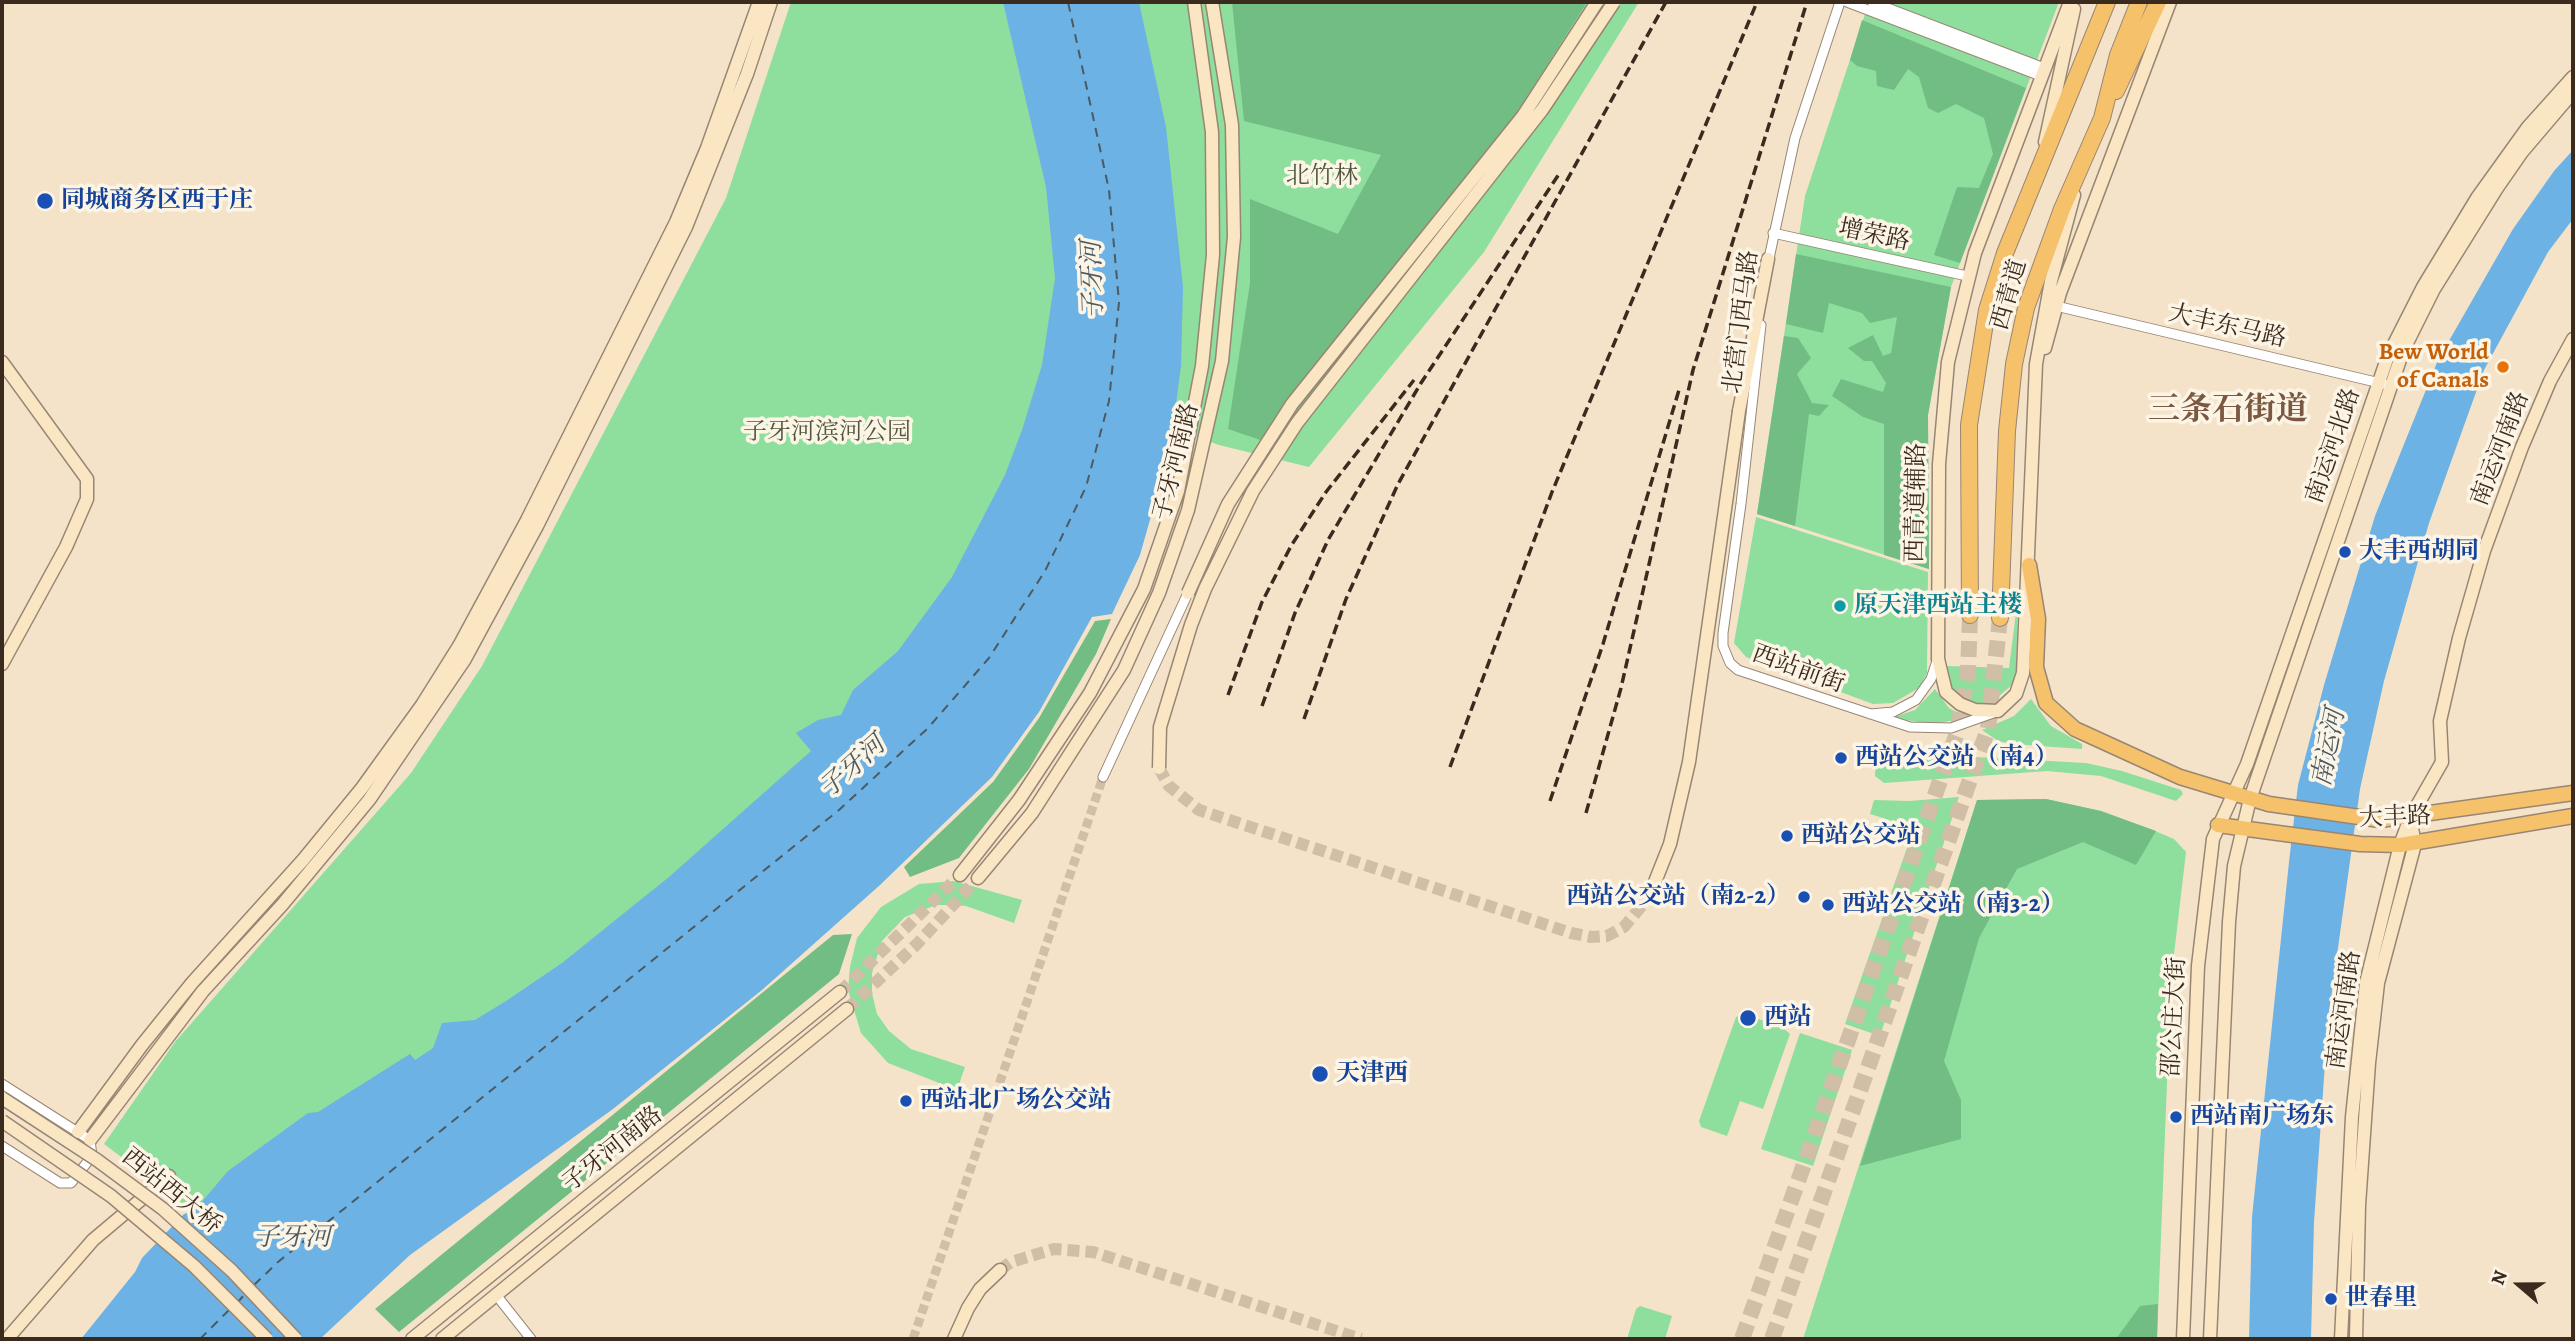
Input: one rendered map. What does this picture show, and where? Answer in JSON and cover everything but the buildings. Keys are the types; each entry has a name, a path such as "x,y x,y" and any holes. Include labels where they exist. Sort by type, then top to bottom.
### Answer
{"highway":[{"path":"2069,94 2095,2"},
{"name":"西青道","path":"1970,615 1969,425 1976,366 1987,310 2038,170 2107,2"},
{"name":"西青道","path":"2000,618 2007,431 2014,363 2026,308 2063,208 2102,118 2118,55 2139,2"},
{"path":"2102,118 2158,2"}],"main road":[{"path":"2029,565 2038,619 2036,667 2046,703 2075,729 2180,777 2232,793"},
{"name":"大丰路","path":"2232,793 2284,807 2364,819 2410,818 2573,793"},
{"name":"大丰路","path":"2218,825 2360,844 2407,845 2573,816"}],"street":[{"path":"78,1132 159,1024 362,788 422,705 458,646 527,520 676,222 707,148 759,2"},
{"path":"2,1146 51,1179 60,1183 71,1183 92,1156 90,1140 203,990 282,905 369,800 465,659 537,526 686,227 747,74 771,2"},
{"name":"子牙河南路","path":"960,875 1019,800 1090,693 1144,589 1178,491 1202,366 1213,255 1212,132 1194,2"},
{"name":"子牙河南路","path":"978,878 1032,813 1124,670 1159,593 1191,499 1222,361 1234,237 1232,125 1212,2"},
{"path":"1103,777 1228,504 1292,404 1522,116 1597,2"},
{"path":"1159,768 1160,727 1191,625 1205,589 1253,491 1297,423 1542,110 1614,2"},
{"name":"北营门西马路","path":"1725,654 1723,633 1741,504 1768,259 1798,125 1840,2"},
{"path":"1847,2 2043,72"},
{"path":"1872,2 2043,72"},
{"name":"西青道辅路","path":"1998,710 1975,710 1954,700 1942,683 1938,659 1939,464 1942,415 1948,362 1967,276 2070,2"},
{"path":"2038,170 2076,2"},
{"path":"2034,403 2056,306 2170,2"},
{"name":"南运河北路","path":"2218,825 2247,764 2413,306 2477,198 2528,127 2573,77"},
{"name":"南运河北路","path":"2242,829 2383,384 2469,230 2522,152 2573,92"},
{"path":"1998,710 2016,694 2023,673 2029,565 2029,483 2040,330 2082,165"},
{"name":"增荣路","path":"1773,233 1967,276"},
{"path":"1649,897 1670,844 1689,762 1739,411 1768,259"},
{"name":"大丰东马路","path":"2056,306 2383,384"},
{"name":"南运河南路","path":"2356,1339 2359,1205 2378,983 2407,845 2410,818 2442,762 2440,721 2459,638 2484,551 2522,447 2550,381 2573,339"},
{"path":"2,362 87,479 87,499 66,547 2,664"},
{"name":"西站前街","path":"1725,654 1738,670 1910,727 1940,730 1976,722 1998,710"},
{"path":"1865,714 1893,712 1916,700 1931,679 1938,659"},
{"name":"邵公庄大街","path":"2183,1339 2198,966 2208,856 2218,825"},
{"name":"邵公庄大街","path":"2210,1339 2228,936 2234,866 2242,829"},
{"name":"南运河南路","path":"2341,1339 2352,1117 2365,994 2407,845"},
{"name":"子牙河南路","path":"412,1339 840,992"},
{"name":"子牙河南路","path":"442,1339 847,1009"},
{"path":"2,1084 90,1140"},
{"name":"西站西大桥","path":"2,1098 97,1160 163,1209 276,1316 296,1339"},
{"name":"西站西大桥","path":"2,1121 111,1196 194,1266 267,1339"},
{"path":"7,1339 93,1240 169,1176"},
{"path":"954,1339 980,1289 1000,1270"},
{"path":"497,1296 531,1339"},
{"path":"276,1316 304,1339"}],"green space":[{"name":"子牙河滨河公园","path":"791,2 1024,2 1071,229 1012,513 752,845 216,1229 104,1144 175,1042 411,773 482,666 726,198"},
{"name":"北竹林","path":"1120,2 1639,2 1484,252 1309,467 1219,445 1156,424"},
{"path":"1232,2 1587,2 1511,122 1275,445 1228,429 1250,283 1250,199 1338,234 1381,155 1244,121"},
{"path":"1869,2 2059,2 1951,287 1928,415 1929,569 1757,514 1805,196"},
{"path":"1862,20 2026,88 1960,263 1934,255 1957,187 1979,188 1993,154 1984,118 1956,104 1938,113 1928,108 1919,77 1908,69 1894,90 1877,86 1876,71 1857,66 1850,60"},
{"path":"1796,254 1951,287 1928,415 1929,569 1884,555 1884,424 1863,417 1832,396 1841,379 1883,392 1886,383 1872,361 1864,361 1848,348 1873,335 1883,356 1891,353 1897,317 1870,323 1862,313 1829,303 1823,333 1786,324"},
{"path":"1784,336 1798,338 1811,358 1797,374 1812,403 1829,405 1819,416 1809,414 1795,526 1757,514"},
{"path":"1756,517 1928,572 1927,673 1919,688 1893,703 1873,704 1746,657 1734,643"},
{"path":"2018,597 2016,671 2012,685 1992,702 1980,704 1961,697 1950,686 1947,666 2009,668"},
{"path":"1111,619 1096,654 1029,769 959,858 910,877 904,867 993,782 1039,718 1095,621"},
{"path":"1935,689 1949,708 1966,718 1934,724 1891,718 1915,710"},
{"path":"2031,699 2051,726 2082,744 2082,749 2012,744 1998,741 1982,730 2014,716"},
{"path":"1883,752 2086,763 2122,771 2181,790 2183,794 2176,801 2101,776 2047,771 1884,783 1875,776 1876,755"},
{"path":"1959,797 1880,1036 1845,1024 1914,828 1870,814 1874,800 1909,801"},
{"path":"2046,799 2101,811 2155,831 2174,839 2186,852 2171,980 2157,1339 1803,1339 1977,800"},
{"path":"2046,799 2101,811 2156,831 2136,865 2083,842 2017,869 1979,938 1944,1061 1961,1100 1961,1139 1860,1166 1977,800"},
{"path":"954,881 1022,900 1014,923 966,906 952,905 936,905 905,917 882,941 872,973 872,993 877,1014 889,1031 911,1049 965,1067 957,1090 888,1063 861,1033 848,990 857,938 881,907 919,884"},
{"path":"852,934 839,974 399,1332 375,1309 833,935"},
{"path":"1743,1014 1782,1027 1790,1034 1763,1109 1740,1101 1727,1136 1701,1127 1699,1121 1736,1017"},
{"path":"1800,1033 1852,1050 1813,1166 1761,1149"},
{"path":"2158,1304 2157,1339 2116,1339 2140,1306"},
{"path":"1640,1306 1672,1316 1665,1339 1627,1339 1636,1309"}],"water":[{"name":"子牙河","path":"1003,2 1139,2 1166,127 1183,287 1181,366 1170,449 1140,555 1112,614 1092,617 1039,712 992,777 880,885 762,990 613,1109 410,1255 320,1339 81,1339 135,1272 142,1258 184,1214 194,1211 228,1171 308,1113 318,1112 410,1054 415,1060 433,1048 442,1023 475,1020 506,1001 562,963 669,877 811,751 796,733 818,720 841,715 853,690 898,651 952,577 1005,475 1022,430 1042,365 1055,278 1046,187"},
{"name":"南运河","path":"2573,150 2573,219 2548,252 2484,370 2429,523 2384,681 2360,789 2328,1020 2314,1222 2311,1339 2249,1339 2252,1217 2289,862 2298,785 2324,685 2375,516 2438,360 2513,229 2554,171"}],"ferry route":[{"path":"254,1285 278,1262 839,810 928,728 989,658 1045,571 1086,487 1109,401 1119,302 1109,190 1068,2"},
{"path":"237,1303 245,1294"},
{"path":"200,1339 230,1309"}],"tunnel":[{"path":"1742,1339 1957,733 1968,673 1970,615"},
{"path":"1772,1339 1988,729 2000,618"},
{"path":"1159,768 1169,786 1199,810 1571,933 1591,937 1607,936 1624,927 1649,897"},
{"path":"913,1339 1103,777"},
{"path":"840,992 960,875"},
{"path":"847,1009 917,944 978,878"},
{"path":"1000,1270 1011,1262 1054,1249 1093,1252 1361,1339"}],"railway":[{"path":"1304,719 1346,599 1398,484 1666,2"},
{"path":"1450,767 1552,492 1757,2"},
{"path":"1586,813 1621,688 1693,370 1807,2"},
{"path":"1262,706 1295,613 1328,540 1421,383 1559,174"},
{"path":"1228,695 1262,602 1291,546 1326,492 1414,380"},
{"path":"1550,801 1603,644 1679,390"}],"place":[{"name":"同城商务区西于庄","path":"45,201"},
{"name":"Bew World of Canals","path":"2503,367"},
{"name":"大丰西胡同","path":"2345,552"},
{"name":"原天津西站主楼","path":"1840,606"},
{"name":"西站公交站（南4）","path":"1841,758"},
{"name":"西站公交站","path":"1787,836"},
{"name":"西站公交站（南2-2）","path":"1804,897"},
{"name":"西站公交站（南3-2）","path":"1828,905"},
{"name":"西站","path":"1748,1018"},
{"name":"天津西","path":"1320,1074"},
{"name":"西站北广场公交站","path":"906,1101"},
{"name":"西站南广场东","path":"2176,1117"},
{"name":"世春里","path":"2331,1299"}],"district":[{"name":"三条石街道","path":"2228,411"}]}
